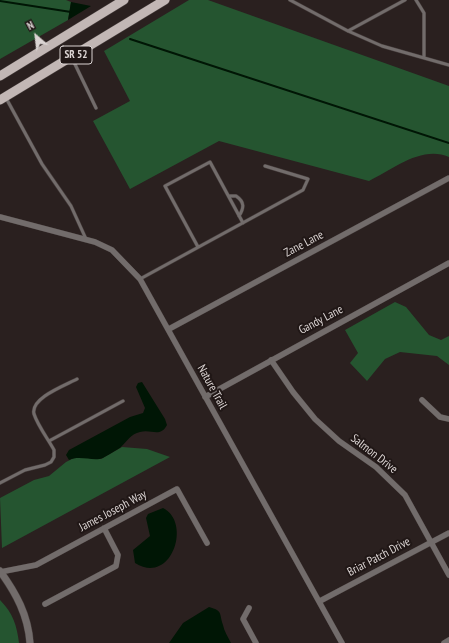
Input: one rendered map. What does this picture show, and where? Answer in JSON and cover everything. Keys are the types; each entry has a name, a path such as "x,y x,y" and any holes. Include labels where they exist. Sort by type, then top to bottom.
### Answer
{"main road":[{"name":"SR 52","path":"0,76 124,0"},
{"name":"SR 52","path":"3,98 72,58 165,0"}],"street":[{"name":"Zane Lane","path":"169,329 449,178"},
{"name":"Nature Trail","path":"0,217 86,239 112,250 140,279 342,643"},
{"name":"Gandy Lane","path":"205,397 449,263"},
{"name":"Salmon Drive","path":"271,360 293,392 315,419 339,441 376,467 405,495 449,575"},
{"path":"422,400 440,417 449,419"},
{"name":"James Joseph Way","path":"0,570 36,565 178,489 207,543"},
{"path":"45,604 116,566 118,555 104,528"},
{"name":"Briar Patch Drive","path":"320,601 449,533"},
{"path":"0,570 16,595 23,610 29,628 30,643"},
{"path":"249,608 243,619 256,643"},
{"path":"444,643 449,640"}],"lane":[{"path":"290,0 348,31 382,46 449,65"},
{"path":"348,31 405,0"},
{"path":"416,0 424,13 424,57"},
{"path":"72,58 96,108"},
{"path":"3,98 42,164 71,206 86,239"},
{"path":"198,247 165,186 210,162 243,223"},
{"path":"140,279 303,190 308,179 265,166"},
{"path":"229,196 236,196 242,202 243,210 240,216"},
{"path":"0,483 25,470 51,462 54,456 49,441 34,415 35,405 42,398 77,379"},
{"path":"49,441 124,401"}],"green space":[{"path":"0,0 66,0 71,2 68,20 0,59"},
{"path":"189,0 208,0 449,86 449,157 439,154 418,156 369,181 219,141 130,189 93,121 130,101 104,51"},
{"path":"395,302 406,307 429,335 441,340 449,336 449,365 437,356 400,352 385,359 367,381 350,363 358,353 345,330"},
{"path":"122,447 147,449 170,457 2,548 0,498 34,480 49,476 66,462 76,457 101,459"},
{"path":"0,600 14,620 19,643 0,643"}],"shaded area":[{"path":"71,2 91,6 68,20"},
{"path":"142,382 165,419 167,425 164,429 159,432 144,431 134,434 120,448 103,458 78,458 69,460 66,455 69,450 130,417 143,413 145,408 136,387 138,383"},
{"path":"163,508 172,515 176,526 177,538 174,549 168,559 159,566 148,568 135,563 133,550 150,536 146,518 148,514"},
{"path":"209,607 219,611 224,630 231,643 169,643 183,623"}],"waterway":[{"path":"0,1 71,12"},
{"path":"130,39 449,143"}]}
